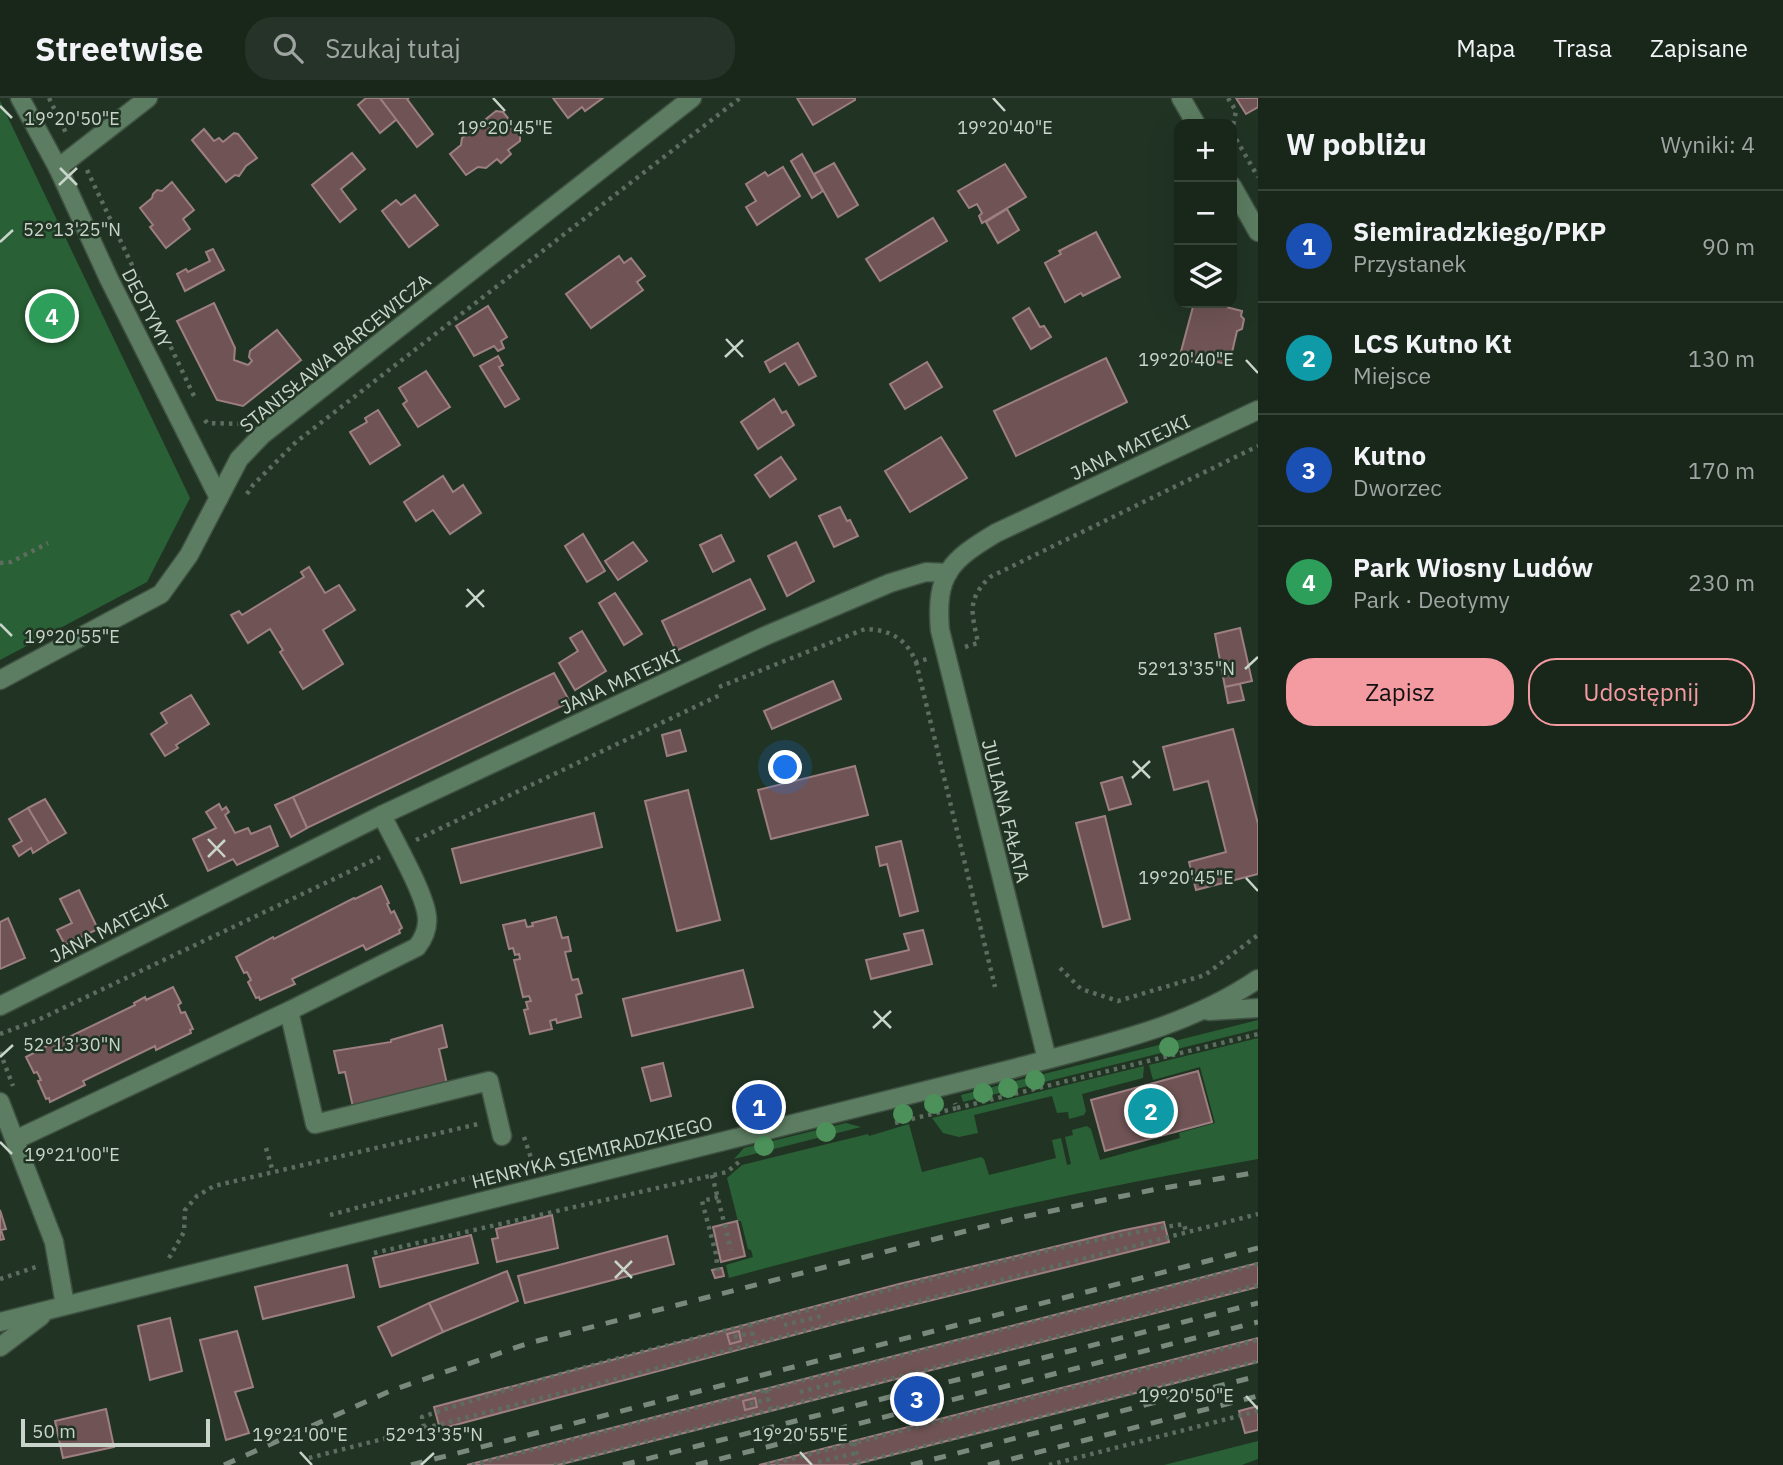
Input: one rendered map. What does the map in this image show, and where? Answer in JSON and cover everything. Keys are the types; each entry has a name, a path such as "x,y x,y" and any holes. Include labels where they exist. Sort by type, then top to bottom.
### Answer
{"street":[{"name":"DEOTYMY","path":"20,98 58,168 108,279 219,498"},
{"path":"58,168 148,98"},
{"name":"STANISŁAWA BARCEWICZA","path":"0,680 161,594 189,555 239,459 262,435 692,98"},
{"path":"1181,98 1193,119"},
{"path":"1237,195 1258,232"},
{"name":"JANA MATEJKI","path":"0,1006 382,815 765,636 890,583 926,572 948,573 955,561 967,550 996,533 1258,410"},
{"name":"JULIANA FAŁATA","path":"948,573 938,608 946,652 1047,1059"},
{"path":"15,1140 289,1011 417,947 423,939 428,919 426,907 382,815"},
{"name":"HENRYKA SIEMIRADZKIEGO","path":"0,1322 1047,1059 1171,1025 1205,1011 1258,979"},
{"path":"1205,1011 1258,1007"},
{"path":"289,1011 315,1124 489,1081 500,1129"},
{"path":"0,1102 54,1242 57,1307"},
{"name":"HENRYKA SIEMIRADZKIEGO","path":"0,1348 57,1307"}],"path":[{"path":"49,98 90,174 196,398"},
{"path":"246,496 253,485 296,442 322,421 740,98"},
{"path":"1228,98 1236,111 1234,119"},
{"path":"1237,141 1258,177"},
{"path":"304,401 322,421"},
{"path":"201,411 207,424 246,424"},
{"path":"916,662 978,643 972,605 975,594 990,577 1258,446"},
{"path":"0,564 11,562 48,543"},
{"path":"719,688 865,629 898,636 909,647 916,662 995,987"},
{"path":"0,1034 40,1019 722,694"},
{"path":"1060,968 1082,989 1118,1002 1205,975 1258,935"},
{"path":"893,1124 1258,1034"},
{"path":"954,1097 957,1108"},
{"path":"168,1261 184,1232 185,1210 197,1196 214,1185 491,1121 500,1129 510,1125 523,1135 532,1161 541,1167"},
{"path":"266,1148 273,1172"},
{"path":"367,1255 727,1172 738,1161 751,1158"},
{"path":"323,1217 532,1161"},
{"path":"712,1175 732,1250"},
{"path":"718,1197 702,1201 716,1254 718,1273"},
{"path":"309,1458 1258,1214"},
{"path":"424,1427 422,1418 473,1400 570,1371 750,1324 1020,1256 1091,1241 1184,1224 1186,1232"},
{"path":"172,1254 183,1252"},
{"path":"472,1465 1258,1265"},
{"path":"554,1465 1258,1285"},
{"path":"820,1307 825,1325"},
{"path":"784,1325 822,1315"},
{"path":"750,1324 755,1342"},
{"path":"734,1338 752,1333"},
{"path":"767,1465 784,1463 1258,1340"},
{"path":"849,1465 1258,1361"},
{"path":"836,1372 841,1392"},
{"path":"800,1392 839,1382"},
{"path":"766,1390 771,1410"},
{"path":"750,1404 769,1399"},
{"path":"1049,1465 1258,1412"},
{"path":"854,1443 859,1462"},
{"path":"818,1462 857,1453"}],"green space":[{"path":"0,101 190,498 147,582 0,660"},
{"path":"1258,1020 1258,1029 963,1102 961,1095"},
{"path":"1258,1038 1258,1159 992,1212 729,1278 726,1265 753,1257 748,1249 741,1221 738,1221 727,1178 742,1165 868,1134 869,1136 909,1124 922,1172 981,1157 989,1175 1056,1158 1052,1140 1061,1138 1067,1165 1071,1164 1065,1137 1073,1135 1072,1130 1087,1126 1091,1129 1100,1160 1180,1138 1179,1133 1215,1123 1200,1067 1153,1080 1149,1065"},
{"path":"1144,1066 1143,1078 1082,1094 1086,1111 1084,1115 1069,1119 1068,1112 1057,1113 1052,1096 974,1115 978,1133 959,1137 943,1133 932,1118"},
{"path":"846,1123 861,1127 734,1159 744,1148"},
{"path":"1258,1441 1258,1459 1242,1465 1164,1465"}],"building":[{"path":"366,98 380,98 397,119 380,133 358,105"},
{"path":"380,98 409,98 407,99 433,134 417,147"},
{"path":"553,98 603,98 585,111 582,107 568,118"},
{"path":"797,98 855,98 855,100 813,125"},
{"path":"1236,98 1258,98 1258,107 1246,114"},
{"path":"496,111 503,112 520,133 520,141 508,150 511,154 501,163 497,159 486,168 478,167 466,175 450,154 461,145 462,138"},
{"path":"204,129 214,141 219,138 223,142 234,133 238,134 257,158 246,166 239,176 235,175 226,182 192,140"},
{"path":"352,153 365,169 341,189 356,209 340,222 312,185"},
{"path":"802,154 823,191 812,198 791,161"},
{"path":"834,163 858,205 838,217 814,174"},
{"path":"1005,164 1026,197 982,223 979,216 982,213 977,204 969,208 958,191"},
{"path":"783,167 800,196 757,225 746,207 756,201 746,184 765,172 768,176"},
{"path":"172,182 194,210 183,219 190,229 166,248 140,208 157,190 162,191"},
{"path":"415,195 438,225 409,247 382,211 396,200 401,205"},
{"path":"1007,209 1019,230 998,243 986,222"},
{"path":"933,218 947,241 880,281 866,259"},
{"path":"1096,232 1120,277 1065,302 1045,263 1061,254 1059,251"},
{"path":"213,249 224,270 185,291 177,274 186,269 188,272 210,261 206,252"},
{"path":"619,256 624,263 631,258 645,276 637,282 643,290 591,328 566,294"},
{"path":"214,303 235,348 234,360 248,365 252,361 249,357 250,351 277,330 301,360 243,406 217,400 177,321"},
{"path":"488,306 507,337 501,341 504,348 498,351 494,346 474,356 456,326"},
{"path":"1029,308 1040,327 1044,326 1051,337 1031,349 1013,318"},
{"path":"1193,308 1230,308 1242,311 1242,329 1237,331 1229,365 1199,357 1199,363 1179,359"},
{"path":"798,343 816,376 799,385 785,363 770,372 765,362"},
{"path":"498,356 503,365 499,367 519,399 505,407 480,366"},
{"path":"1106,358 1127,402 1016,456 994,411"},
{"path":"927,362 942,387 905,409 890,384"},
{"path":"426,371 450,407 418,427 403,404 407,401 399,388"},
{"path":"774,399 782,413 786,411 794,425 758,449 741,422"},
{"path":"378,410 400,445 370,464 350,432 367,422 365,418"},
{"path":"941,437 967,478 910,512 885,471"},
{"path":"781,457 796,479 770,497 755,475"},
{"path":"443,476 453,492 463,485 481,513 450,534 433,510 416,521 404,502"},
{"path":"840,507 858,536 834,547 819,516"},
{"path":"583,534 605,571 587,582 565,546"},
{"path":"721,535 734,561 713,572 700,545"},
{"path":"633,542 647,561 618,580 605,561"},
{"path":"796,542 814,581 787,596 768,556"},
{"path":"309,567 325,593 339,585 355,610 323,630 343,664 303,689 280,652 283,650 270,629 248,643 231,615 239,611 242,615 304,577 301,572"},
{"path":"750,579 765,609 676,651 662,621"},
{"path":"615,593 642,634 624,645 599,603"},
{"path":"1240,628 1252,681 1225,687 1215,634"},
{"path":"582,631 606,671 575,690 559,663 578,651 570,638"},
{"path":"554,673 570,702 307,828 293,797"},
{"path":"833,681 841,699 772,729 764,711"},
{"path":"1240,684 1244,700 1228,703 1225,687"},
{"path":"191,695 209,724 176,745 178,748 165,756 151,734 167,723 161,713"},
{"path":"1233,729 1258,824 1258,874 1196,890 1189,862 1226,852 1208,781 1174,790 1163,747"},
{"path":"680,730 686,751 667,756 662,735"},
{"path":"855,766 868,815 771,839 758,790"},
{"path":"1122,777 1131,804 1109,810 1101,783"},
{"path":"688,790 720,920 677,931 645,801"},
{"path":"293,797 307,828 291,837 275,805"},
{"path":"45,799 66,833 49,843 28,808"},
{"path":"219,804 222,810 226,807 229,812 225,815 235,833 248,828 251,834 270,826 278,846 237,865 233,859 208,871 193,839 216,828 206,812"},
{"path":"28,808 49,843 33,853 31,848 19,856 13,846 22,841 9,819"},
{"path":"594,813 602,847 461,883 452,849"},
{"path":"1105,816 1130,919 1103,927 1076,823"},
{"path":"901,841 918,911 900,916 887,864 880,866 876,847"},
{"path":"381,886 391,913 394,911 402,928 400,933 366,950 363,945 292,979 295,984 260,1000 259,997 256,998 248,982 251,980 236,957"},
{"path":"79,890 98,929 65,945 57,930 72,923 60,899"},
{"path":"556,917 562,938 568,937 571,951 565,952 572,980 578,979 582,993 576,995 581,1017 557,1023 556,1019 550,1021 552,1029 530,1034 524,1010 528,1009 526,1002 531,1001 529,996 523,997 514,960 520,959 519,954 515,955 513,948 509,949 503,925 525,920 527,927 533,926 532,923"},
{"path":"8,918 25,958 0,969 0,922"},
{"path":"923,930 932,964 871,979 866,960 909,950 904,934"},
{"path":"743,970 753,1007 632,1036 623,999"},
{"path":"173,987 181,1003 178,1005 181,1013 185,1012 193,1029 190,1030 191,1033 156,1050 155,1046 83,1081 85,1085 50,1102 49,1098 46,1099 38,1081 41,1080 26,1057 135,1005 134,1003 145,997 146,1000"},
{"path":"442,1025 447,1047 439,1049 447,1084 353,1107 345,1072 339,1073 334,1051 391,1042"},
{"path":"663,1063 671,1096 651,1101 642,1068"},
{"path":"1198,1071 1212,1122 1105,1151 1091,1100"},
{"path":"0,1210 6,1229 1,1230 4,1239 0,1240"},
{"path":"552,1215 558,1248 497,1262 492,1239 498,1238 496,1229"},
{"path":"737,1221 745,1256 721,1262 713,1227"},
{"path":"1164,1222 1169,1242 839,1323 440,1429 434,1407 899,1284"},
{"path":"471,1235 478,1263 380,1287 373,1258"},
{"path":"667,1236 674,1264 525,1303 518,1276"},
{"path":"1258,1263 1258,1287 558,1465 467,1465"},
{"path":"347,1265 354,1297 263,1319 255,1287"},
{"path":"722,1268 724,1276 715,1278 712,1270"},
{"path":"507,1271 518,1301 443,1332 429,1303"},
{"path":"429,1303 443,1332 392,1356 378,1327"},
{"path":"170,1318 182,1371 150,1380 138,1326"},
{"path":"237,1331 253,1387 235,1392 249,1433 226,1440 200,1340"},
{"path":"739,1331 741,1341 730,1344 727,1334"},
{"path":"1258,1338 1258,1362 852,1465 759,1465"},
{"path":"755,1398 757,1407 745,1410 743,1401"},
{"path":"1258,1406 1258,1430 1245,1433 1239,1411"},
{"path":"106,1409 114,1447 63,1458 55,1421"}],"railway":[{"path":"224,1465 390,1391 529,1343 1013,1219 1152,1190 1258,1172"},
{"path":"411,1465 1258,1248"},
{"path":"623,1465 1258,1303"},
{"path":"696,1465 1258,1322"},
{"path":"911,1465 1258,1376"},
{"path":"988,1465 1258,1396"}],"place":[{"name":"Park Wiosny Ludów","path":"52,316"},
{"name":"Siemiradzkiego/PKP","path":"759,1107"},
{"name":"LCS Kutno Kt","path":"1151,1111"},
{"name":"Kutno","path":"917,1399"}]}
